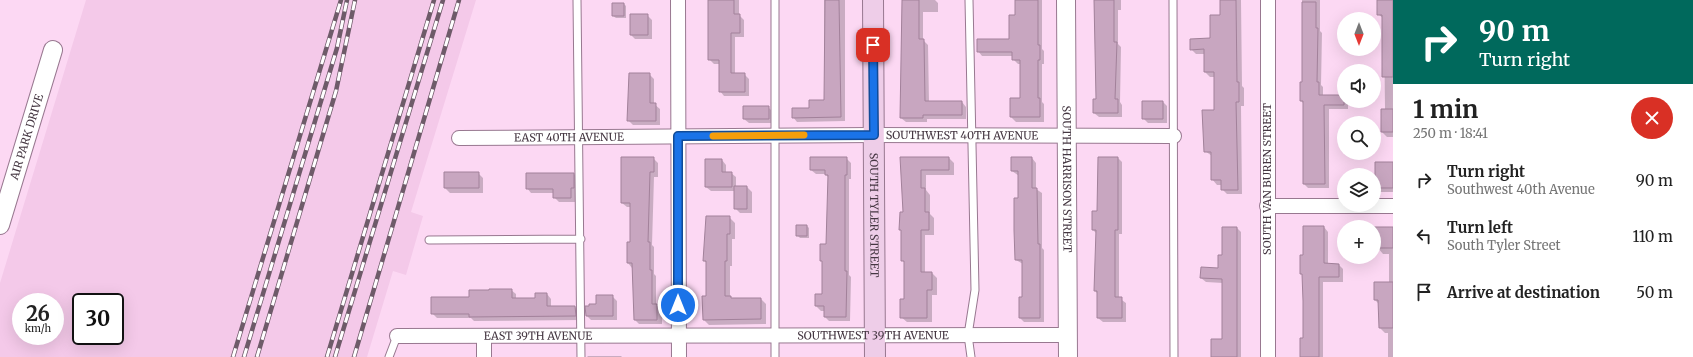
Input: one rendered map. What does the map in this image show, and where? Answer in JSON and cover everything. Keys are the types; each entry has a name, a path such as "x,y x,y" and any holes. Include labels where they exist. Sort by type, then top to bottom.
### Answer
{"main road":[{"name":"SOUTH TYLER STREET","path":"873,0 875,357"}],"street":[{"path":"678,0 679,357"},
{"name":"SOUTH HARRISON STREET","path":"1066,0 1068,357"},
{"name":"SOUTH VAN BUREN STREET","path":"1268,0 1268,357"},
{"name":"AIR PARK DRIVE","path":"0,225 53,50"},
{"name":"EAST 40TH AVENUE","path":"459,138 678,136"},
{"name":"SOUTHWEST 40TH AVENUE","path":"678,136 1174,136"},
{"path":"1267,206 1393,206"},
{"name":"SOUTHWEST 39TH AVENUE","path":"678,335 1068,335"},
{"name":"EAST 39TH AVENUE","path":"397,336 484,337 678,335"},
{"path":"484,337 484,357"}],"lane":[{"path":"577,0 580,137 581,357"},
{"path":"775,0 775,357"},
{"path":"969,0 975,290 968,335 971,357"},
{"path":"1173,0 1174,357"},
{"path":"429,240 581,239"},
{"path":"389,357 397,336"}],"shaded area":[{"path":"86,0 476,0 411,212 423,216 406,275 393,271 367,357 0,357 0,283"}],"building":[{"path":"708,0 734,0 734,14 740,14 740,33 731,33 731,73 745,73 745,92 719,92 719,60 708,60"},
{"path":"825,0 839,0 841,117 792,118 792,108 809,108 809,100 824,100"},
{"path":"902,0 919,0 919,39 924,39 925,101 962,101 962,115 923,115 923,118 900,118"},
{"path":"1015,0 1038,0 1038,45 1040,45 1040,60 1038,60 1038,98 1040,98 1040,117 1010,117 1010,98 1020,98 1020,60 1012,60 1012,52 977,52 977,39 1009,39 1009,15 1015,15"},
{"path":"1094,0 1114,0 1114,42 1117,42 1115,99 1118,99 1118,113 1093,113 1093,99 1096,99"},
{"path":"1220,0 1236,0 1237,82 1239,82 1239,102 1236,102 1238,190 1221,190 1221,180 1211,180 1211,152 1204,152 1202,110 1214,110 1214,72 1204,72 1204,49 1190,50 1190,39 1210,38 1210,15 1220,15"},
{"path":"1377,0 1393,0 1393,77 1382,77 1382,15 1381,12 1377,12"},
{"path":"1302,2 1316,2 1316,28 1318,28 1317,82 1319,82 1319,95 1337,95 1337,105 1324,105 1325,184 1303,184 1303,101 1300,101 1300,82 1302,82"},
{"path":"612,3 624,3 624,16 612,16"},
{"path":"630,14 648,14 648,35 630,35"},
{"path":"629,73 650,73 650,103 656,103 656,121 627,121"},
{"path":"1142,101 1163,101 1163,119 1142,119"},
{"path":"743,106 769,106 769,119 743,119"},
{"path":"1381,109 1393,109 1393,132 1381,132"},
{"path":"621,157 654,157 654,172 650,172 648,242 650,242 650,270 652,270 652,304 657,304 657,320 634,320 632,263 627,263 627,242 630,242 630,203 621,203"},
{"path":"810,157 847,157 847,175 845,175 845,271 847,271 846,317 824,317 824,306 815,306 815,294 822,294 822,261 820,261 820,244 826,244 828,175 825,175 825,170 810,170"},
{"path":"900,157 949,157 949,170 921,170 921,188 925,188 925,212 929,212 929,230 921,230 921,272 932,272 932,290 927,290 927,318 900,318 900,299 904,299 904,261 901,261 901,230 899,230 900,212 903,212"},
{"path":"1011,157 1032,157 1032,188 1037,188 1038,244 1040,244 1040,318 1019,318 1019,297 1022,297 1022,260 1015,260 1014,230 1014,198 1018,198 1018,171 1011,171"},
{"path":"1098,157 1118,157 1118,230 1115,230 1115,297 1122,297 1122,318 1097,318 1097,291 1094,291 1096,230 1092,230 1092,211 1097,211"},
{"path":"705,159 722,159 722,172 732,172 732,187 705,187"},
{"path":"1375,162 1393,162 1393,188 1381,188 1381,168 1375,168"},
{"path":"444,172 479,172 479,188 444,188"},
{"path":"526,173 574,173 574,188 571,188 571,198 553,198 553,189 526,189"},
{"path":"734,186 747,186 747,209 734,209"},
{"path":"706,216 730,216 730,234 727,234 727,261 725,261 725,296 731,296 731,298 761,298 761,319 703,320 702,296 706,296 706,261 703,261"},
{"path":"796,225 807,225 807,236 796,236"},
{"path":"1303,226 1324,226 1324,263 1339,264 1339,277 1319,277 1319,357 1300,357 1300,338 1303,338 1303,301 1302,274 1300,274 1300,255 1303,255"},
{"path":"1222,227 1237,227 1237,357 1211,357 1211,339 1222,339 1222,279 1200,278 1201,267 1218,268 1218,255 1222,255"},
{"path":"1381,227 1393,227 1393,248 1381,248"},
{"path":"1374,282 1393,282 1393,328 1379,328 1378,300 1374,300"},
{"path":"512,289 512,298 535,298 535,293 547,293 547,306 575,306 576,316 469,317 469,314 431,314 431,297 469,297 469,290"},
{"path":"596,295 613,295 613,316 586,316 585,306 589,306 589,304 596,304"}],"railway":[{"path":"233,357 341,0"},
{"path":"244,357 337,48 347,0"},
{"path":"257,357 336,91 355,0"},
{"path":"327,357 434,0"},
{"path":"335,357 443,0"},
{"path":"354,357 459,0"}],"slow traffic":[{"path":"713,136 804,135"}],"route":[{"path":"678,305 678,136 874,135 873,45"}]}
